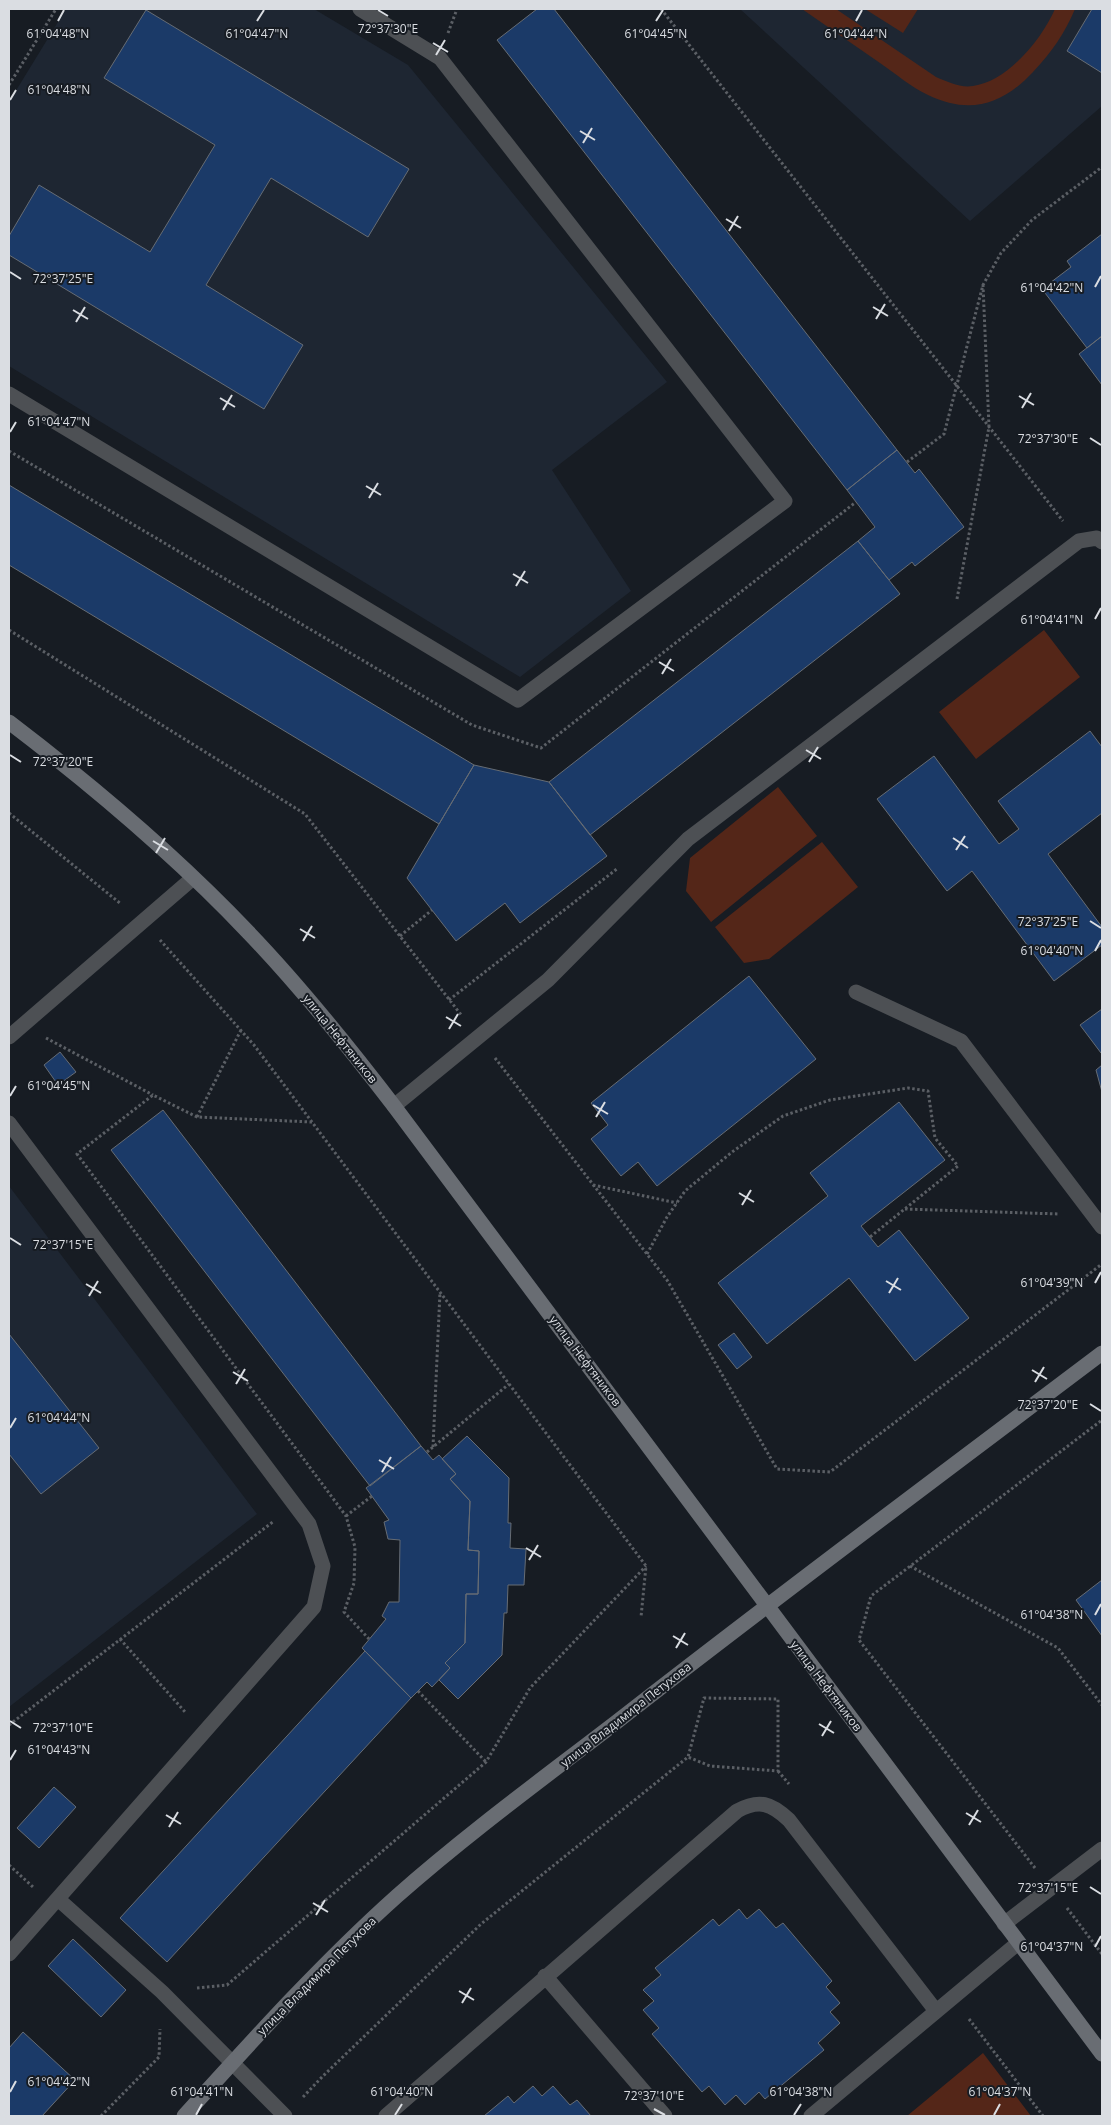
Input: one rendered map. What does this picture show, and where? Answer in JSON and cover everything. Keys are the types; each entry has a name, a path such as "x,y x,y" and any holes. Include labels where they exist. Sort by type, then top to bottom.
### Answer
{"main road":[{"name":"улица Нефтяников","path":"9,722 105,799 193,878 283,970 394,1106 1102,2054"},
{"name":"улица Владимира Петухова","path":"184,2116 344,1946 397,1897 471,1835 767,1606 1102,1353"}],"lane":[{"path":"9,394 518,700 785,501 440,58 360,9"},
{"path":"394,1106 548,980 688,839 1078,541 1097,538 1102,542"},
{"path":"9,1037 193,878"},
{"path":"856,992 961,1041 1098,1221"},
{"path":"9,1123 309,1524 323,1566 314,1607 9,1954"},
{"path":"386,2116 545,1976 737,1812 750,1804 765,1804 778,1810 789,1820 936,2011"},
{"path":"1004,1924 1102,1849"},
{"path":"58,1899 162,1992 285,2116"},
{"path":"811,2116 1018,1943"},
{"path":"545,1976 665,2116"}],"path":[{"path":"9,85 56,9"},
{"path":"661,9 1078,541"},
{"path":"907,462 944,434 983,285 1001,253 1032,220 1102,167"},
{"path":"956,605 989,427 983,285"},
{"path":"9,451 472,725 541,748 856,502"},
{"path":"9,630 305,814 667,1280 777,1469 830,1472 1102,1264"},
{"path":"9,813 143,922 254,1045 646,1566 641,1617"},
{"path":"449,1000 620,866"},
{"path":"400,936 432,910"},
{"path":"22,1026 197,1117 312,1122"},
{"path":"197,1117 240,1030"},
{"path":"646,1254 685,1191 719,1163 783,1116 830,1100 908,1088 928,1091 935,1138 958,1166 870,1237"},
{"path":"153,1095 77,1154 346,1516 355,1547 355,1574 354,1583 344,1612 369,1639"},
{"path":"593,1185 677,1203"},
{"path":"904,1209 1098,1221"},
{"path":"433,1446 440,1292"},
{"path":"427,1452 509,1384"},
{"path":"1102,1420 871,1596 859,1640 1102,1954"},
{"path":"9,1725 322,1484"},
{"path":"346,1516 372,1496"},
{"path":"102,2116 159,2057 162,1992 227,1985 486,1762 530,1688 646,1566"},
{"path":"910,1566 1058,1648 1102,1705"},
{"path":"120,1640 204,1733"},
{"path":"418,1691 486,1762"},
{"path":"298,2103 323,2076 481,1924 688,1757 704,1698 778,1698 778,1771 710,1766 688,1757"}],"shaded area":[{"path":"66,9 314,9 408,65 667,382 552,470 631,591 520,677 9,366 9,102"},
{"path":"740,9 1102,9 1102,106 970,221"},
{"path":"802,9 836,9 936,77 954,84 973,86 986,83 998,76 1022,57 1041,33 1055,9 1075,9 1052,50 1033,72 1009,92 997,99 972,105 943,101 922,92"},
{"path":"865,9 918,9 903,33"},
{"path":"1044,630 1080,677 976,759 939,712"},
{"path":"778,787 817,836 711,922 686,891 690,858"},
{"path":"822,842 858,887 769,959 744,963 715,927"},
{"path":"9,1186 257,1514 9,1707"},
{"path":"983,2053 1031,2116 907,2116"}],"building":[{"path":"537,9 554,9 897,450 847,490 497,40"},
{"path":"1092,9 1102,9 1102,73 1067,51"},
{"path":"146,10 409,169 368,237 271,178 206,285 303,345 264,409 9,255 9,236 39,185 150,252 215,145 104,78"},
{"path":"1102,234 1102,336 1087,348 1042,289 1071,267 1067,261"},
{"path":"1102,336 1102,385 1079,354"},
{"path":"897,450 915,473 919,469 964,527 915,566 912,562 889,580 858,541 875,527 847,490"},
{"path":"9,485 474,765 439,824 9,565"},
{"path":"858,541 900,594 590,835 549,782"},
{"path":"1090,731 1102,747 1102,813 1048,854 1102,927 1102,945 1054,981 972,871 947,891 877,799 934,756 999,844 1019,829 998,801"},
{"path":"474,765 549,782 607,856 520,923 505,903 456,941 407,878"},
{"path":"749,976 816,1059 657,1186 638,1162 621,1176 591,1139 608,1125 591,1103"},
{"path":"1102,1009 1102,1052 1101,1053 1080,1025"},
{"path":"60,1052 76,1072 58,1085 44,1065"},
{"path":"1102,1065 1102,1092 1096,1070"},
{"path":"899,1102 945,1160 861,1226 878,1247 899,1230 969,1318 915,1361 849,1278 767,1344 718,1283 828,1196 810,1173"},
{"path":"163,1110 421,1446 370,1486 111,1150"},
{"path":"734,1333 752,1357 737,1369 718,1345"},
{"path":"9,1334 99,1448 41,1494 9,1454"},
{"path":"467,1436 509,1478 508,1523 511,1523 510,1548 526,1549 524,1585 508,1585 507,1613 504,1613 502,1655 458,1699 439,1680 450,1668 445,1663 465,1643 466,1594 478,1594 479,1551 468,1550 470,1501 450,1479 456,1474 442,1459"},
{"path":"421,1446 433,1460 439,1455 456,1474 450,1479 470,1501 468,1550 479,1551 478,1594 466,1594 465,1643 445,1663 450,1668 432,1687 427,1682 411,1698 362,1648 386,1619 382,1616 389,1602 399,1602 400,1540 388,1539 384,1522 389,1520 366,1488"},
{"path":"1102,1580 1102,1636 1076,1600"},
{"path":"365,1651 411,1698 167,1962 120,1918"},
{"path":"54,1787 76,1807 39,1848 17,1828"},
{"path":"739,1909 747,1919 759,1909 776,1928 783,1923 832,1981 826,1987 840,2003 830,2012 840,2023 818,2043 824,2050 765,2099 759,2092 745,2105 736,2095 725,2105 709,2086 702,2092 652,2034 659,2028 643,2010 654,2001 643,1990 661,1975 655,1968 713,1919 719,1926"},
{"path":"73,1939 126,1990 101,2017 48,1966"},
{"path":"23,2032 75,2080 42,2116 9,2116 9,2048"},
{"path":"533,2086 542,2096 553,2086 570,2105 577,2100 591,2116 484,2116 508,2096 514,2103"}]}
